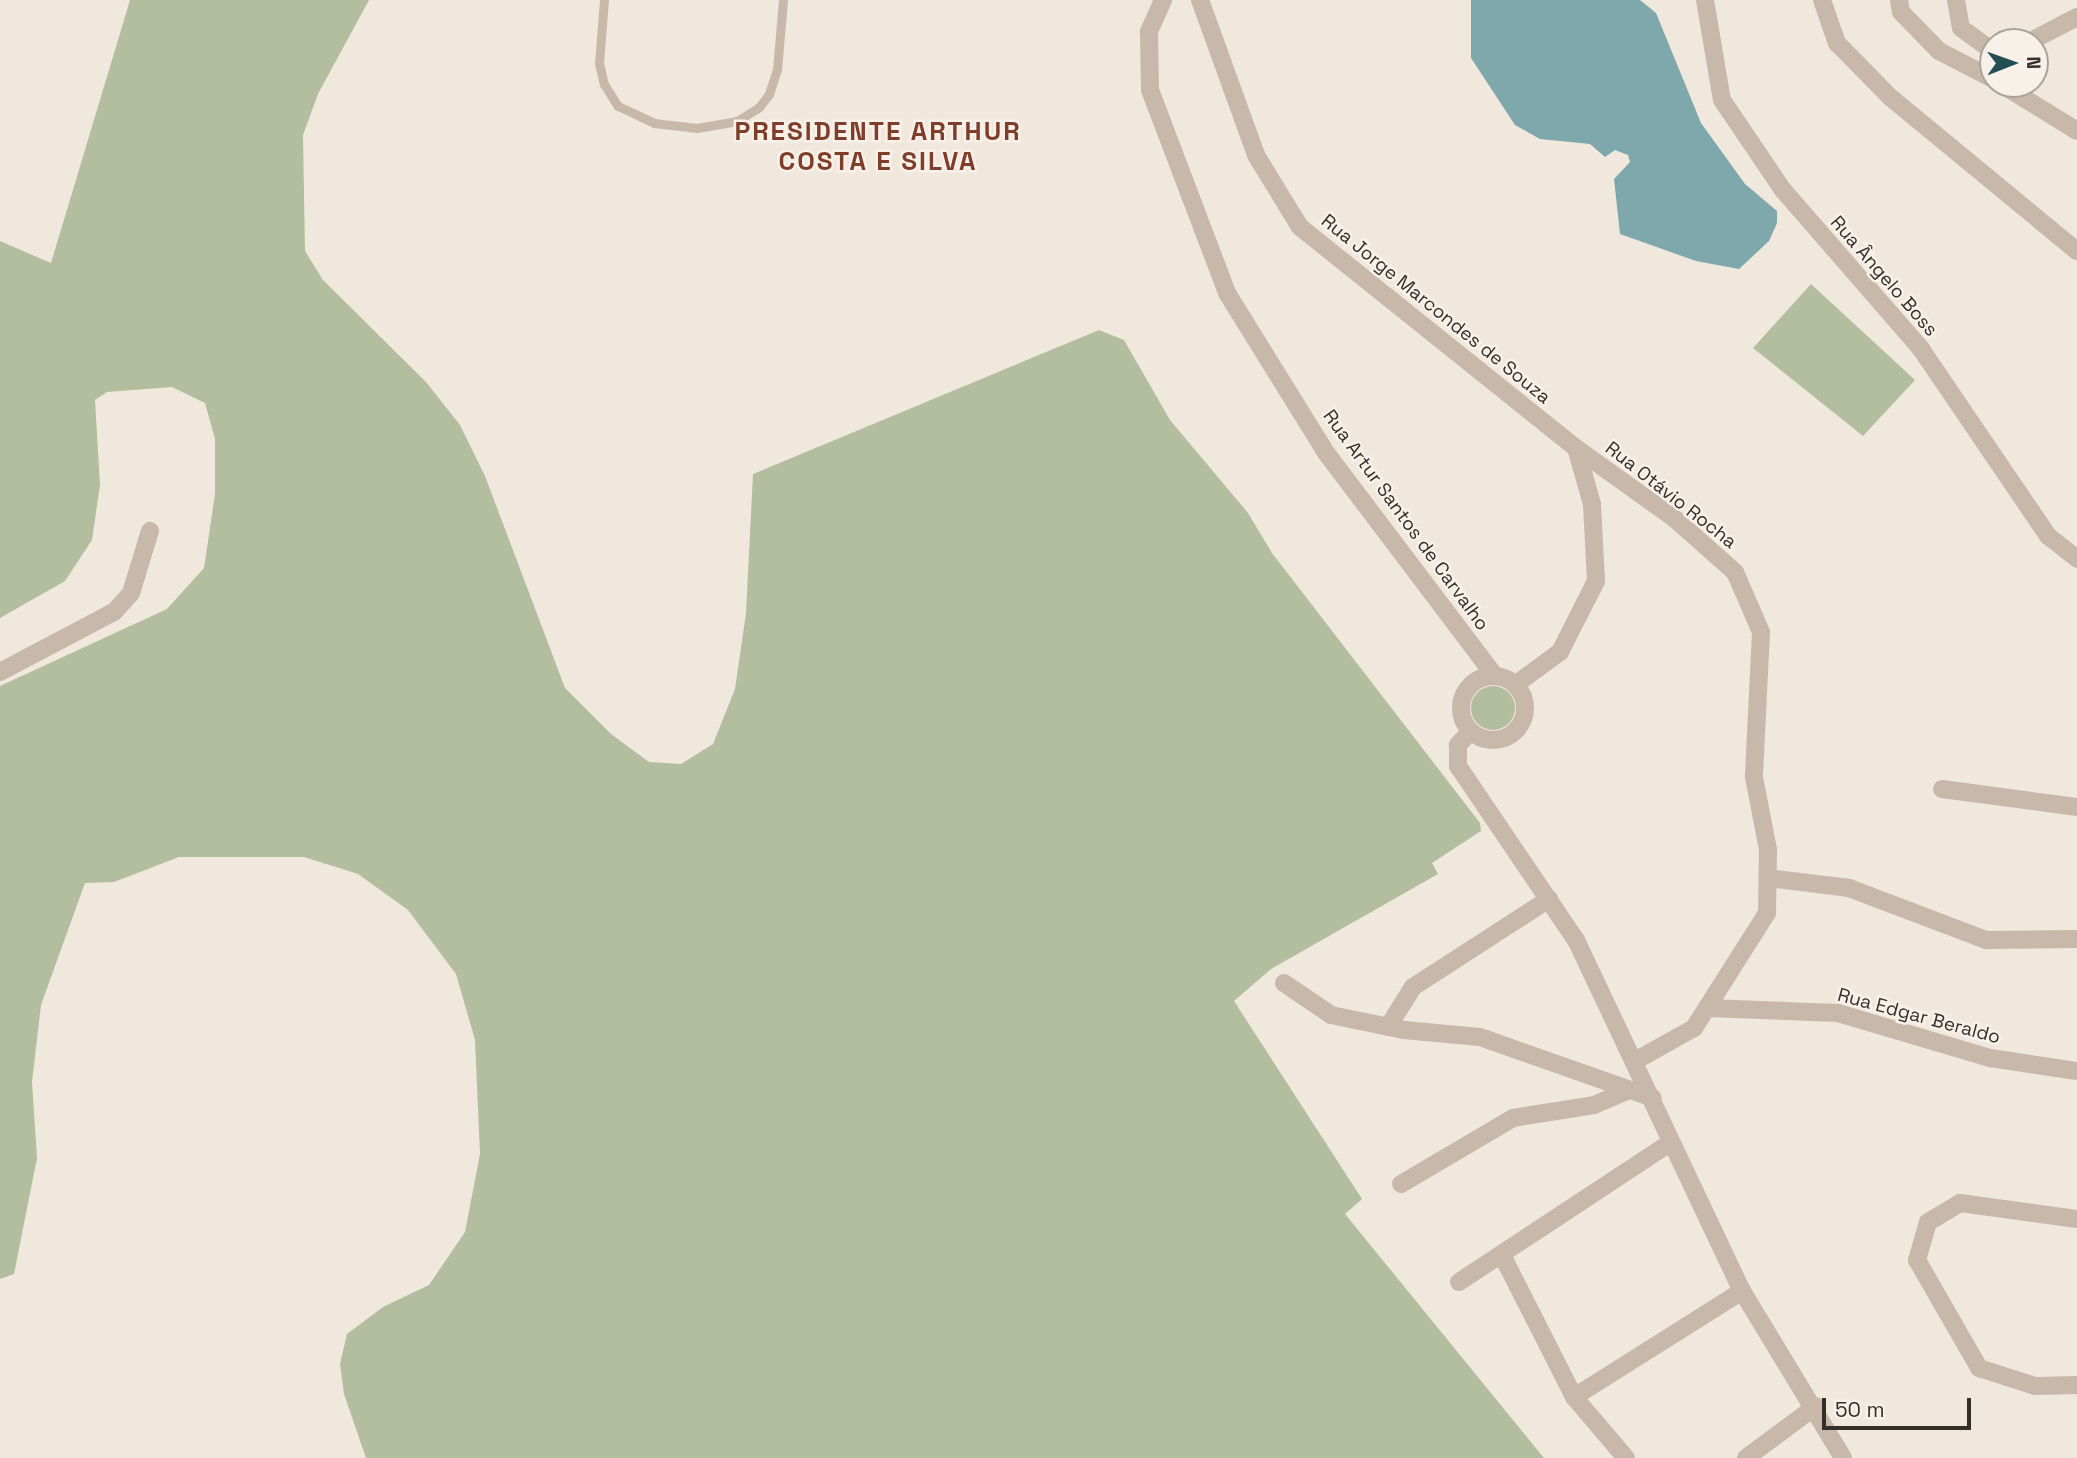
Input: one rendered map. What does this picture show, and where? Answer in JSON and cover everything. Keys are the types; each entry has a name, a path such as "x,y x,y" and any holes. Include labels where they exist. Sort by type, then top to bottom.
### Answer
{"street":[{"name":"Rua Artur Santos de Carvalho","path":"1163,0 1149,32 1150,90 1227,293 1326,454 1495,676"},
{"name":"Rua Jorge Marcondes de Souza","path":"1200,0 1256,155 1300,227 1576,448"},
{"name":"Rua Ângelo Boss","path":"1706,0 1722,100 1783,190 1935,368 2048,536 2077,559"},
{"path":"1822,0 1837,43 1890,97 2077,251"},
{"path":"1899,0 1901,12 1939,51 1979,72"},
{"path":"1956,0 1961,28 1979,41"},
{"path":"2049,32 2077,17"},
{"path":"2024,98 2077,131"},
{"path":"1516,685 1560,652 1597,582 1592,504 1576,448"},
{"name":"Rua Otávio Rocha","path":"1576,448 1675,520 1735,572 1761,632 1754,777 1768,850 1767,913 1694,1028 1635,1061"},
{"path":"0,672 114,612 131,593 150,531"},
{"path":"1495,676 1516,685 1525,705 1519,728 1494,741 1470,732 1460,710 1462,698 1477,680 1495,676"},
{"path":"1470,732 1458,745 1458,766 1576,940 1742,1291 1816,1406 1839,1456"},
{"path":"1941,789 2077,807"},
{"path":"1768,878 1849,888 1986,940 2077,939"},
{"path":"1388,1027 1413,987 1549,900"},
{"path":"1284,983 1331,1015 1388,1027 1480,1037 1653,1098"},
{"name":"Rua Edgar Beraldo","path":"1707,1008 1838,1013 1990,1058 2077,1071"},
{"path":"1401,1184 1513,1118 1594,1105 1630,1090"},
{"path":"1459,1282 1503,1257 1670,1143"},
{"path":"2077,1219 1960,1203 1928,1222 1917,1260 1979,1368 2035,1386 2077,1385"},
{"path":"1503,1257 1574,1397 1626,1458"},
{"path":"1574,1397 1742,1291"},
{"path":"1746,1458 1816,1406"}],"lane":[{"path":"604,0 599,62 604,84 618,106 654,123 697,128 737,121 759,107 769,94 777,70 783,0"}],"green space":[{"path":"130,0 369,0 318,94 303,135 305,251 323,280 426,382 460,425 485,476 565,688 611,734 649,762 681,764 713,744 735,689 746,613 753,474 1099,330 1124,340 1170,420 1248,513 1272,553 1480,823 1481,831 1432,863 1438,874 1271,969 1234,1001 1362,1199 1345,1214 1544,1458 366,1458 344,1394 340,1364 347,1334 383,1307 429,1285 465,1232 480,1154 475,1040 456,974 408,910 358,874 304,857 179,857 114,882 85,883 41,1005 32,1082 37,1158 14,1274 0,1279 0,686 167,609 204,568 215,494 215,439 205,403 172,387 107,392 95,400 100,485 92,540 65,581 0,618 0,241 51,263"},
{"path":"1811,284 1915,380 1863,436 1753,348"},
{"path":"1493,686 1509,692 1515,708 1509,724 1493,730 1477,724 1471,708 1477,692"}],"water":[{"path":"1471,0 1640,0 1656,13 1701,123 1745,184 1777,211 1777,223 1769,241 1739,269 1696,261 1620,234 1614,179 1630,162 1628,155 1615,150 1605,157 1590,144 1540,139 1515,125 1471,58"}],"district":[{"name":"PRESIDENTE ARTHUR COSTA E SILVA","path":"878,147"}]}
